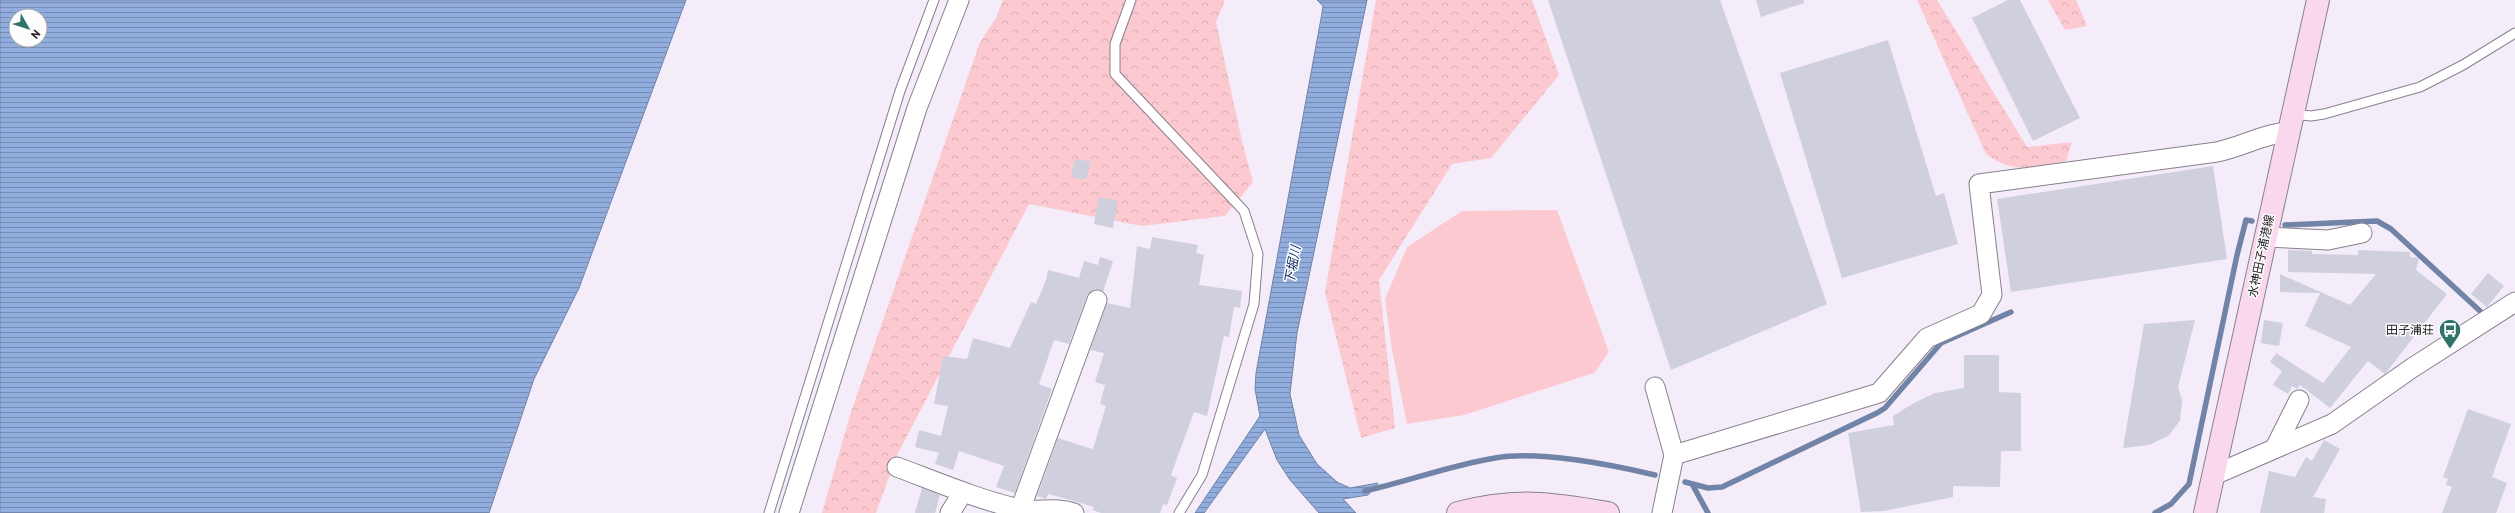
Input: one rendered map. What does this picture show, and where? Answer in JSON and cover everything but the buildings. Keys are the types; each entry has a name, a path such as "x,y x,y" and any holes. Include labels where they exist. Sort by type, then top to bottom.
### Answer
{"main road":[{"name":"水神田子浦港線","path":"2205,513 2318,0"},
{"path":"1458,513 1514,502 1608,513"}],"street":[{"path":"789,513 917,108 959,0"},
{"path":"1674,455 1879,393 1927,338 1981,314 1992,294 1979,184 2217,152 2239,147 2278,133 2291,123"},
{"path":"2265,237 2328,240 2362,233"},
{"path":"1020,511 1097,300"},
{"path":"2214,475 2332,424 2412,368 2515,302"},
{"path":"1655,387 1674,455 1662,513"},
{"path":"2275,448 2299,400"},
{"path":"897,467 963,492 1020,511 1065,510 1074,513"},
{"path":"950,513 963,492"}],"lane":[{"path":"769,513 900,91 934,0"},
{"path":"1131,0 1115,44 1115,74 1244,211 1258,254 1254,304 1204,468 1179,513"},
{"path":"2291,123 2311,116 2324,114 2420,87 2463,66 2515,33"}],"green space":[{"path":"1003,0 1225,0 1216,22 1242,141 1253,182 1225,216 1142,226 1029,204 896,457 876,513 822,513 851,412 980,42 996,18"},
{"path":"1376,0 1532,0 1559,75 1491,158 1452,164 1379,280 1395,428 1361,438 1325,292"},
{"path":"1917,0 1937,0 2027,147 2072,142 2066,161 2024,168 2006,165 1996,161 1986,154"},
{"path":"2048,0 2076,0 2087,26 2065,30"},
{"path":"1557,210 1609,352 1594,373 1464,415 1407,424 1392,350 1385,299 1407,247 1462,211"}],"water":[{"path":"0,0 686,0 579,288 534,379 489,513 0,513"},
{"name":"下堀川","path":"1317,0 1367,0 1297,333 1290,394 1299,435 1317,464 1337,482 1350,488 1378,483 1368,495 1343,499 1356,513 1319,513 1290,480 1277,460 1265,429 1204,513 1195,513 1260,416 1255,389 1256,373 1322,13 1323,6"}],"waterway":[{"path":"2155,513 2171,504 2189,484 2237,255 2246,220 2252,221"},
{"path":"2285,225 2377,221 2391,229 2480,311"},
{"path":"1685,482 1708,488 1722,487 1877,413 1885,408 1941,343 2011,312"},
{"path":"1365,491 1479,461 1512,456 1553,457 1597,463 1655,475"},
{"path":"1692,484 1708,513"}],"place":[{"name":"田子浦荘","path":"2450,350"}]}
